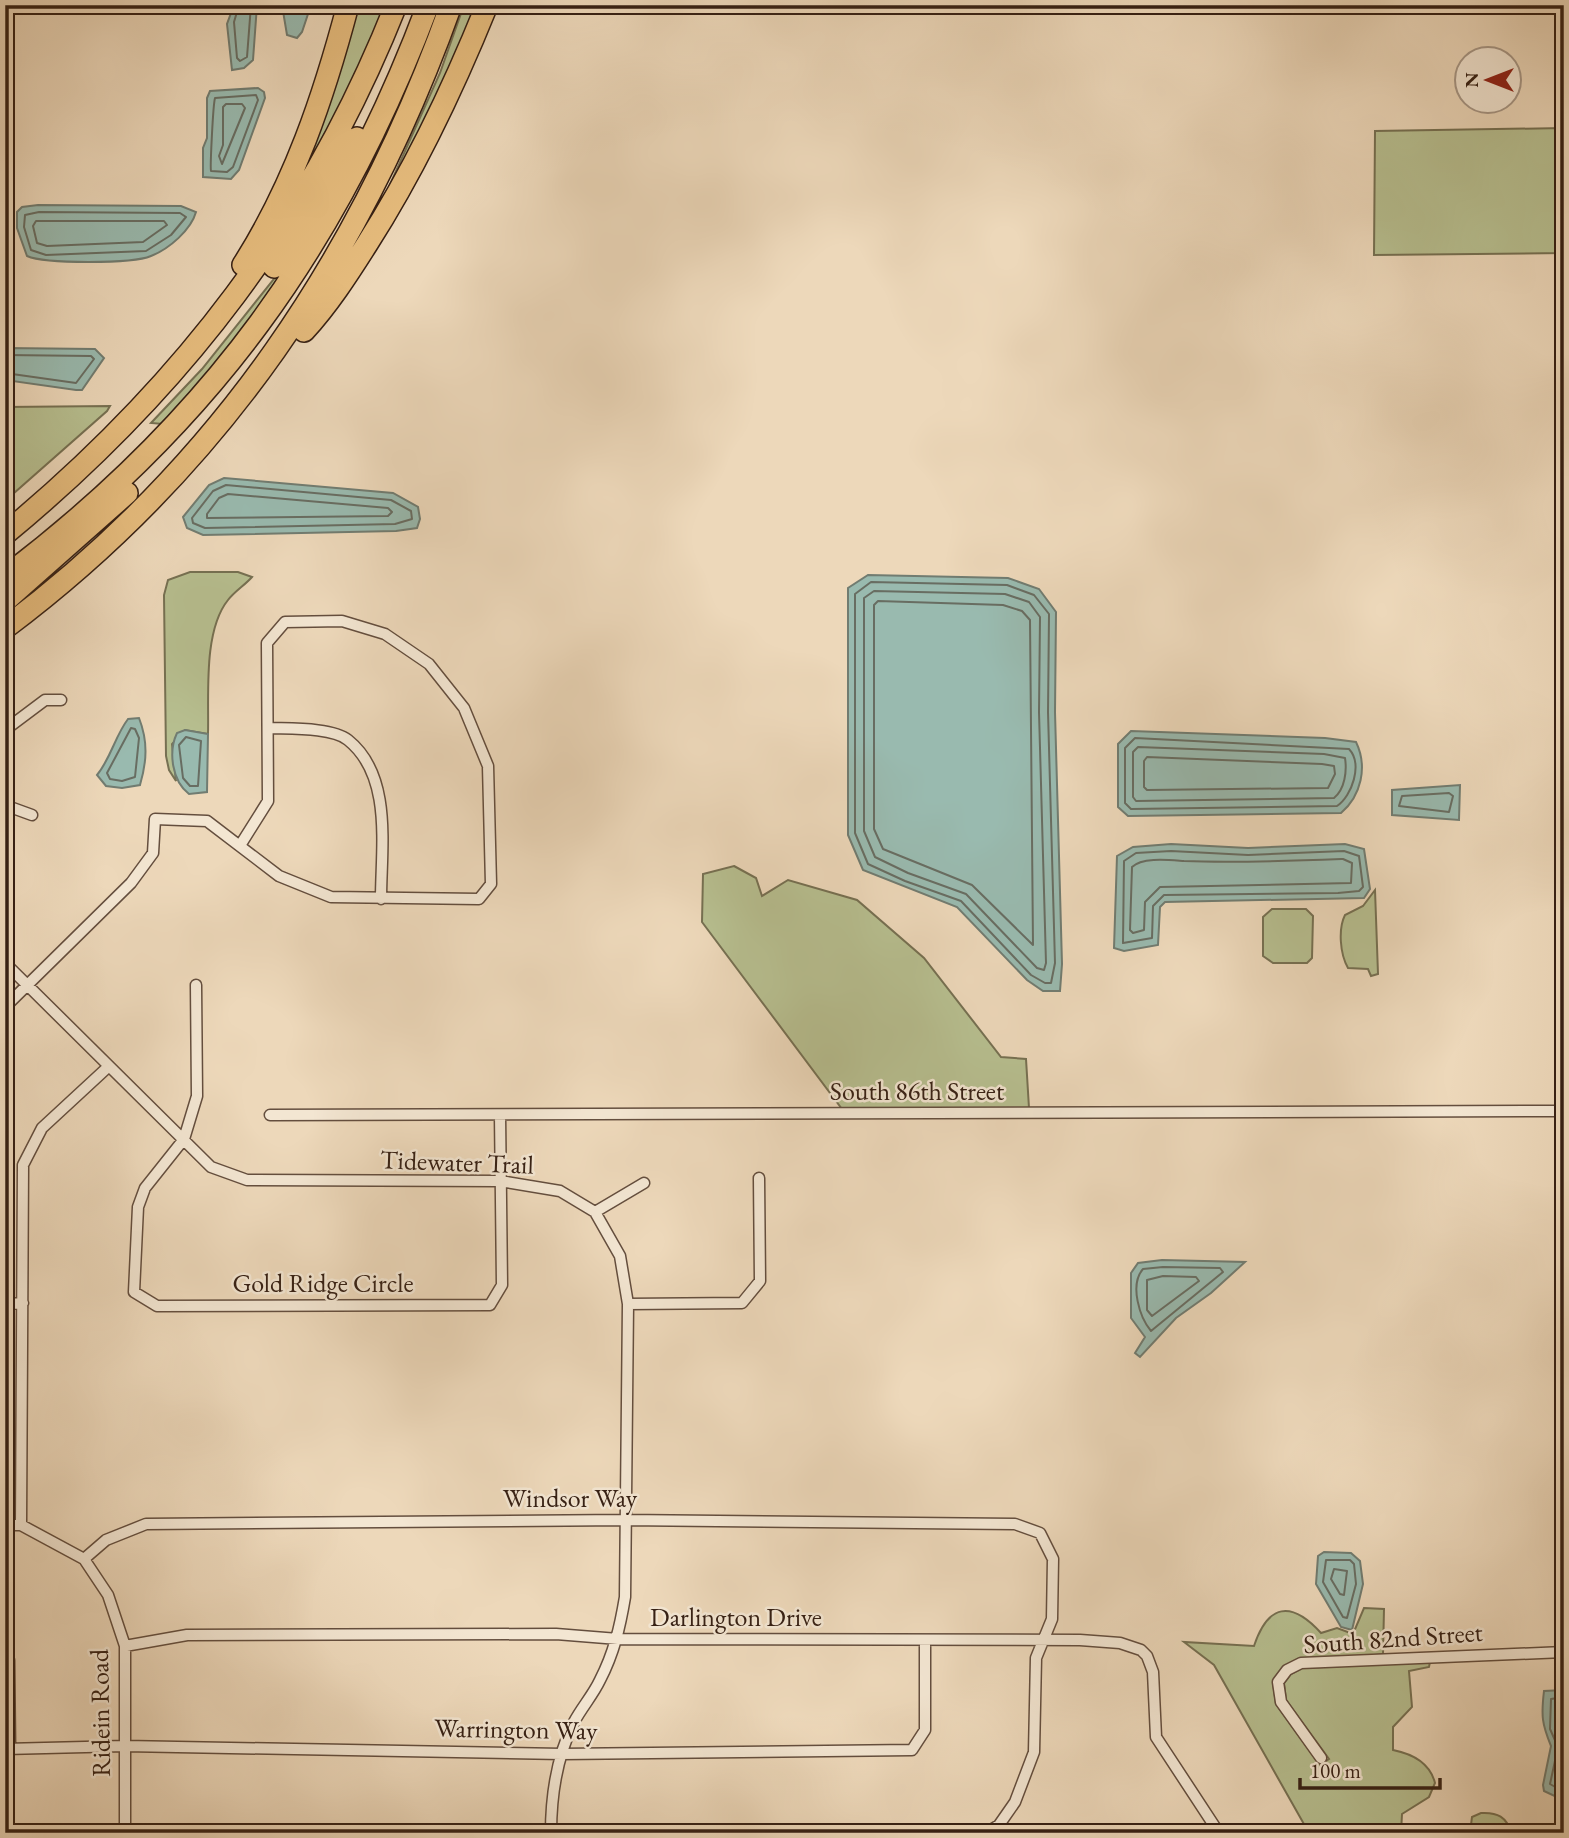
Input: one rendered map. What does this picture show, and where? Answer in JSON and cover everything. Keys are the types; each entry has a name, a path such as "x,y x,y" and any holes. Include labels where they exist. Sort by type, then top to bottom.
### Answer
{"highway":[{"path":"197,342 256,244 294,169 324,94 348,5"},
{"path":"132,421 240,292 308,188 358,94 396,5"},
{"path":"5,601 101,518 183,425 249,340 310,251 344,191 390,100 428,5"},
{"path":"5,628 107,545 218,428 270,360 334,262 374,187 416,98 451,5"},
{"path":"270,360 317,316 393,202 440,114 487,5"},
{"path":"5,534 204,358 285,253 351,149 387,81 415,40"},
{"path":"5,577 157,454"}],"street":[{"path":"5,1007 131,883 153,853 155,818 208,821 242,844 279,876 331,897 480,899 491,884 488,765 464,708 429,664 385,634 342,621 285,622 267,643 268,801 242,844"},
{"path":"5,730 45,700 61,700"},
{"path":"268,728 321,731 347,739 374,773 381,813 382,899"},
{"path":"5,801 10,807 32,816"},
{"name":"Tidewater Trail","path":"5,962 211,1167 247,1180 500,1181 560,1191 596,1212"},
{"path":"184,1139 197,1096 196,985"},
{"path":"21,1525 23,1165 42,1128 108,1067"},
{"name":"South 86th Street","path":"270,1115 1564,1111"},
{"name":"Gold Ridge Circle","path":"184,1139 145,1188 138,1207 135,1292 158,1306 490,1305 502,1286 500,1115"},
{"path":"628,1304 742,1303 760,1282 758,1178"},
{"path":"551,1833 551,1797 562,1754 574,1723 600,1682 618,1639 625,1597 628,1304 620,1256 596,1212 644,1183"},
{"path":"5,1304 23,1303"},
{"name":"Windsor Way","path":"84,1559 106,1540 146,1524 625,1520 1015,1524 1040,1534 1053,1559 1052,1619 1036,1658 1034,1752 1003,1829"},
{"path":"5,1525 21,1525 84,1559"},
{"name":"Ridein Road","path":"84,1559 108,1595 125,1646 125,1833"},
{"name":"Darlington Drive","path":"125,1646 200,1635 556,1634 618,1639 1120,1643 1141,1650 1147,1656 1153,1672 1156,1737 1219,1833"},
{"name":"Warrington Way","path":"8,1749 125,1746 562,1754 912,1750 925,1730 925,1640"},
{"name":"South 82nd Street","path":"1321,1758 1281,1702 1278,1682 1287,1670 1301,1663 1564,1652"},
{"path":"5,1654 9,1660 8,1749"},
{"path":"986,1833 1003,1829"}],"green space":[{"path":"353,5 385,5 353,81 298,185"},
{"path":"464,5 482,5 471,39 388,189 440,73"},
{"path":"1564,128 1564,253 1374,255 1375,131"},
{"path":"301,245 237,338 163,424 151,423 202,369"},
{"path":"110,406 107,411 5,501 5,407"},
{"path":"190,572 238,572 252,577 231,597 220,613 214,629 209,664 208,734 185,730 172,744 176,781 169,770 166,756 164,595 168,580"},
{"path":"734,866 756,878 762,896 788,880 857,900 924,958 1001,1057 1026,1059 1029,1108 842,1109 702,922 703,874"},
{"path":"1375,890 1378,974 1371,976 1368,969 1348,968 1343,956 1341,934 1345,915 1363,906"},
{"path":"1272,909 1306,909 1313,916 1312,958 1307,963 1273,963 1263,956 1263,917"},
{"path":"1364,1608 1384,1609 1383,1654 1284,1666 1273,1683 1276,1704 1320,1765 1329,1759 1286,1700 1284,1683 1291,1674 1302,1668 1430,1662 1429,1667 1409,1671 1412,1707 1393,1727 1393,1750 1420,1760 1433,1776 1435,1783 1429,1797 1402,1814 1401,1833 1309,1833 1214,1665 1184,1642 1254,1646 1266,1622 1282,1611 1300,1615 1321,1633 1337,1628 1353,1634"},
{"path":"1481,1813 1492,1813 1501,1817 1512,1833 1470,1833 1472,1817"}],"water":[{"path":"234,5 257,5 253,60 244,68 232,70 227,24"},
{"path":"282,5 311,5 302,32 297,38 287,35"},
{"path":"258,88 264,92 265,98 239,170 231,179 203,177 207,98 210,91"},
{"path":"181,206 196,212 178,238 151,256 108,262 69,262 27,256 17,228 17,212 22,207"},
{"path":"5,348 95,349 104,358 82,390 76,390 5,380"},
{"path":"224,478 393,493 418,507 420,519 417,528 396,531 203,535 187,528 183,517 209,485"},
{"path":"868,575 1008,578 1039,589 1056,612 1055,712 1062,964 1060,991 1043,991 1027,980 957,907 863,870 848,835 848,588"},
{"path":"139,718 146,751 140,785 122,788 106,786 97,775 128,719"},
{"path":"185,730 208,734 207,792 189,794 175,774 172,757 174,741 177,733"},
{"path":"1131,731 1325,738 1356,742 1362,761 1358,790 1341,813 1128,816 1118,807 1118,744"},
{"path":"1460,785 1459,820 1392,815 1392,790"},
{"path":"1171,844 1248,848 1345,844 1364,849 1370,889 1364,898 1165,902 1160,907 1158,945 1124,951 1114,948 1117,856 1133,847"},
{"path":"1162,1260 1245,1262 1211,1293 1176,1318 1140,1357 1135,1353 1145,1337 1131,1318 1131,1273 1138,1263"},
{"path":"1324,1552 1351,1553 1360,1561 1363,1584 1352,1630 1341,1627 1316,1584 1318,1556"},
{"path":"1564,1690 1564,1799 1561,1799 1544,1791 1551,1746 1544,1726 1543,1707 1544,1691"}]}
